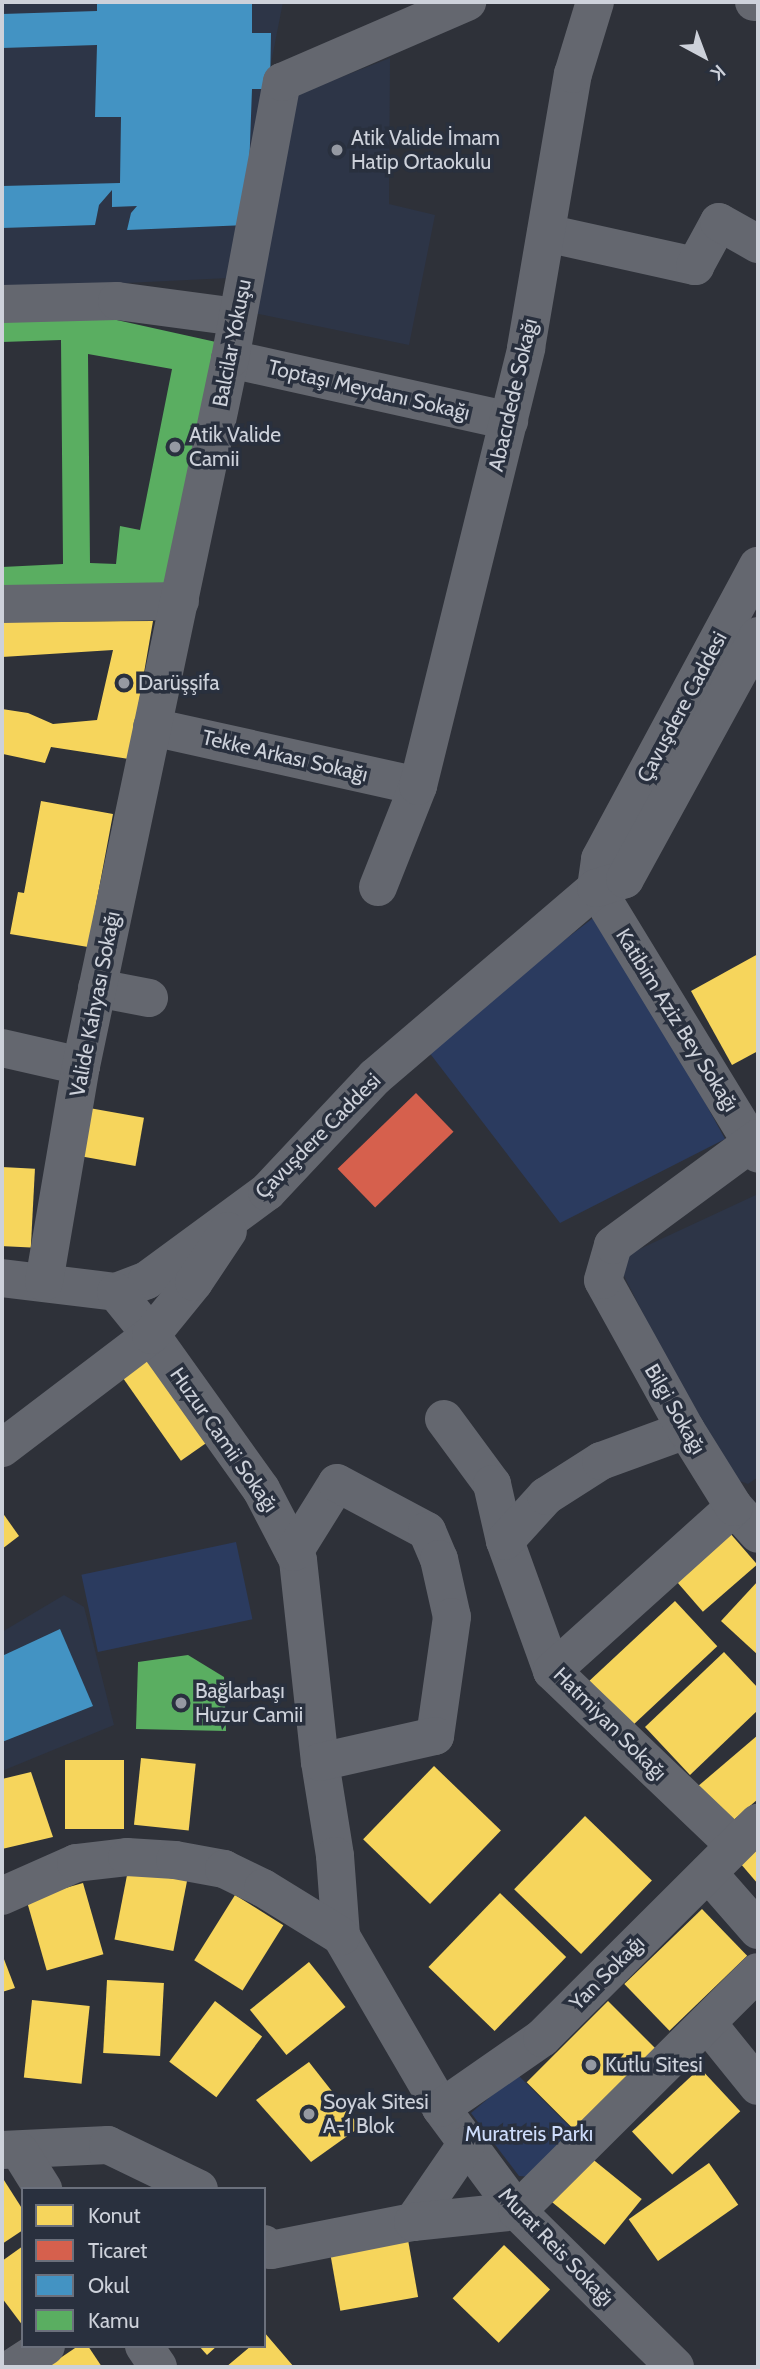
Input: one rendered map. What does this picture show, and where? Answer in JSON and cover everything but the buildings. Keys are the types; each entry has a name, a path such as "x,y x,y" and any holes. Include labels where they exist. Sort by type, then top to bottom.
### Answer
{"street":[{"name":"Balcilar Yokuşu","path":"152,727 230,359 282,82 467,2"},
{"name":"Abacıdede Sokağı","path":"378,887 418,786 509,421 526,348 573,74 595,2"},
{"path":"546,233 695,265 719,222 758,244"},
{"path":"2,303 117,301 237,317"},
{"name":"Toptaşı Meydanı Sokağı","path":"230,359 509,421"},
{"name":"Çavuşdere Caddesi","path":"596,888 600,859 758,566"},
{"path":"2,604 180,601"},
{"name":"Çavuşdere Caddesi","path":"2,1278 116,1292 147,1280 267,1192 375,1077 596,888 625,879 758,636"},
{"name":"Tekke Arkası Sokağı","path":"152,727 418,786"},
{"name":"Valide Kahyası Sokağı","path":"44,1282 81,1066 152,727"},
{"name":"Katibim Aziz Bey Sokağı","path":"596,888 757,1145"},
{"path":"97,988 149,998"},
{"path":"2,1048 81,1066"},
{"name":"Bilgi Sokağı","path":"552,1671 746,1520 686,1430 603,1280 612,1245 757,1145"},
{"path":"2,1448 151,1335 194,1282 240,1212"},
{"name":"Huzur Camii Sokağı","path":"116,1292 151,1335 261,1489 298,1560 320,1762 335,1856 341,1936"},
{"name":"Hatmiyan Sokağı","path":"444,1419 492,1484 505,1541 552,1671 746,1834"},
{"path":"505,1541 546,1496 601,1461 686,1430"},
{"path":"294,1552 337,1483 427,1531 439,1559 452,1617 435,1736 320,1762"},
{"name":"Yan Sokağı","path":"441,2108 542,2038 746,1834"},
{"path":"2,1895 75,1863 127,1857 175,1860 224,1869 263,1888 341,1936"},
{"path":"708,1873 758,1930"},
{"name":"Murat Reis Sokağı","path":"341,1936 441,2108 517,2211 675,2367"},
{"path":"266,2245 271,2249 413,2222 517,2211 758,1972"},
{"path":"707,2023 758,2086"},
{"path":"11,2151 108,2145 195,2187"},
{"path":"413,2222 466,2145"},
{"path":"11,2151 41,2187"},
{"path":"14,2367 43,2348"},
{"path":"145,2348 158,2367"}],"shaded area":[{"path":"2,2 283,2 229,278 2,289"},
{"name":"Atik Valide İmam Hatip Ortaokulu","path":"390,58 389,204 435,215 409,345 254,313 295,95"},
{"path":"758,1194 758,1477 748,1484 737,1480 684,1395 616,1260"},
{"path":"64,1595 84,1607 114,1725 2,1771 2,1632"}],"green space":[{"path":"601,912 725,1139 560,1223 425,1047"},
{"path":"236,1542 252,1619 98,1652 81,1575"},
{"name":"Muratreis Parkı","path":"517,2074 577,2134 532,2177 519,2176 471,2113"}],"place":[{"name":"Atik Valide İmam Hatip Ortaokulu","path":"337,150"},
{"name":"Atik Valide Camii","path":"175,447"},
{"name":"Darüşşifa","path":"124,683"},
{"name":"Bağlarbaşı Huzur Camii","path":"181,1703"},
{"name":"Kutlu Sitesi","path":"591,2065"},
{"name":"Soyak Sitesi A-1 Blok","path":"309,2114"}]}
